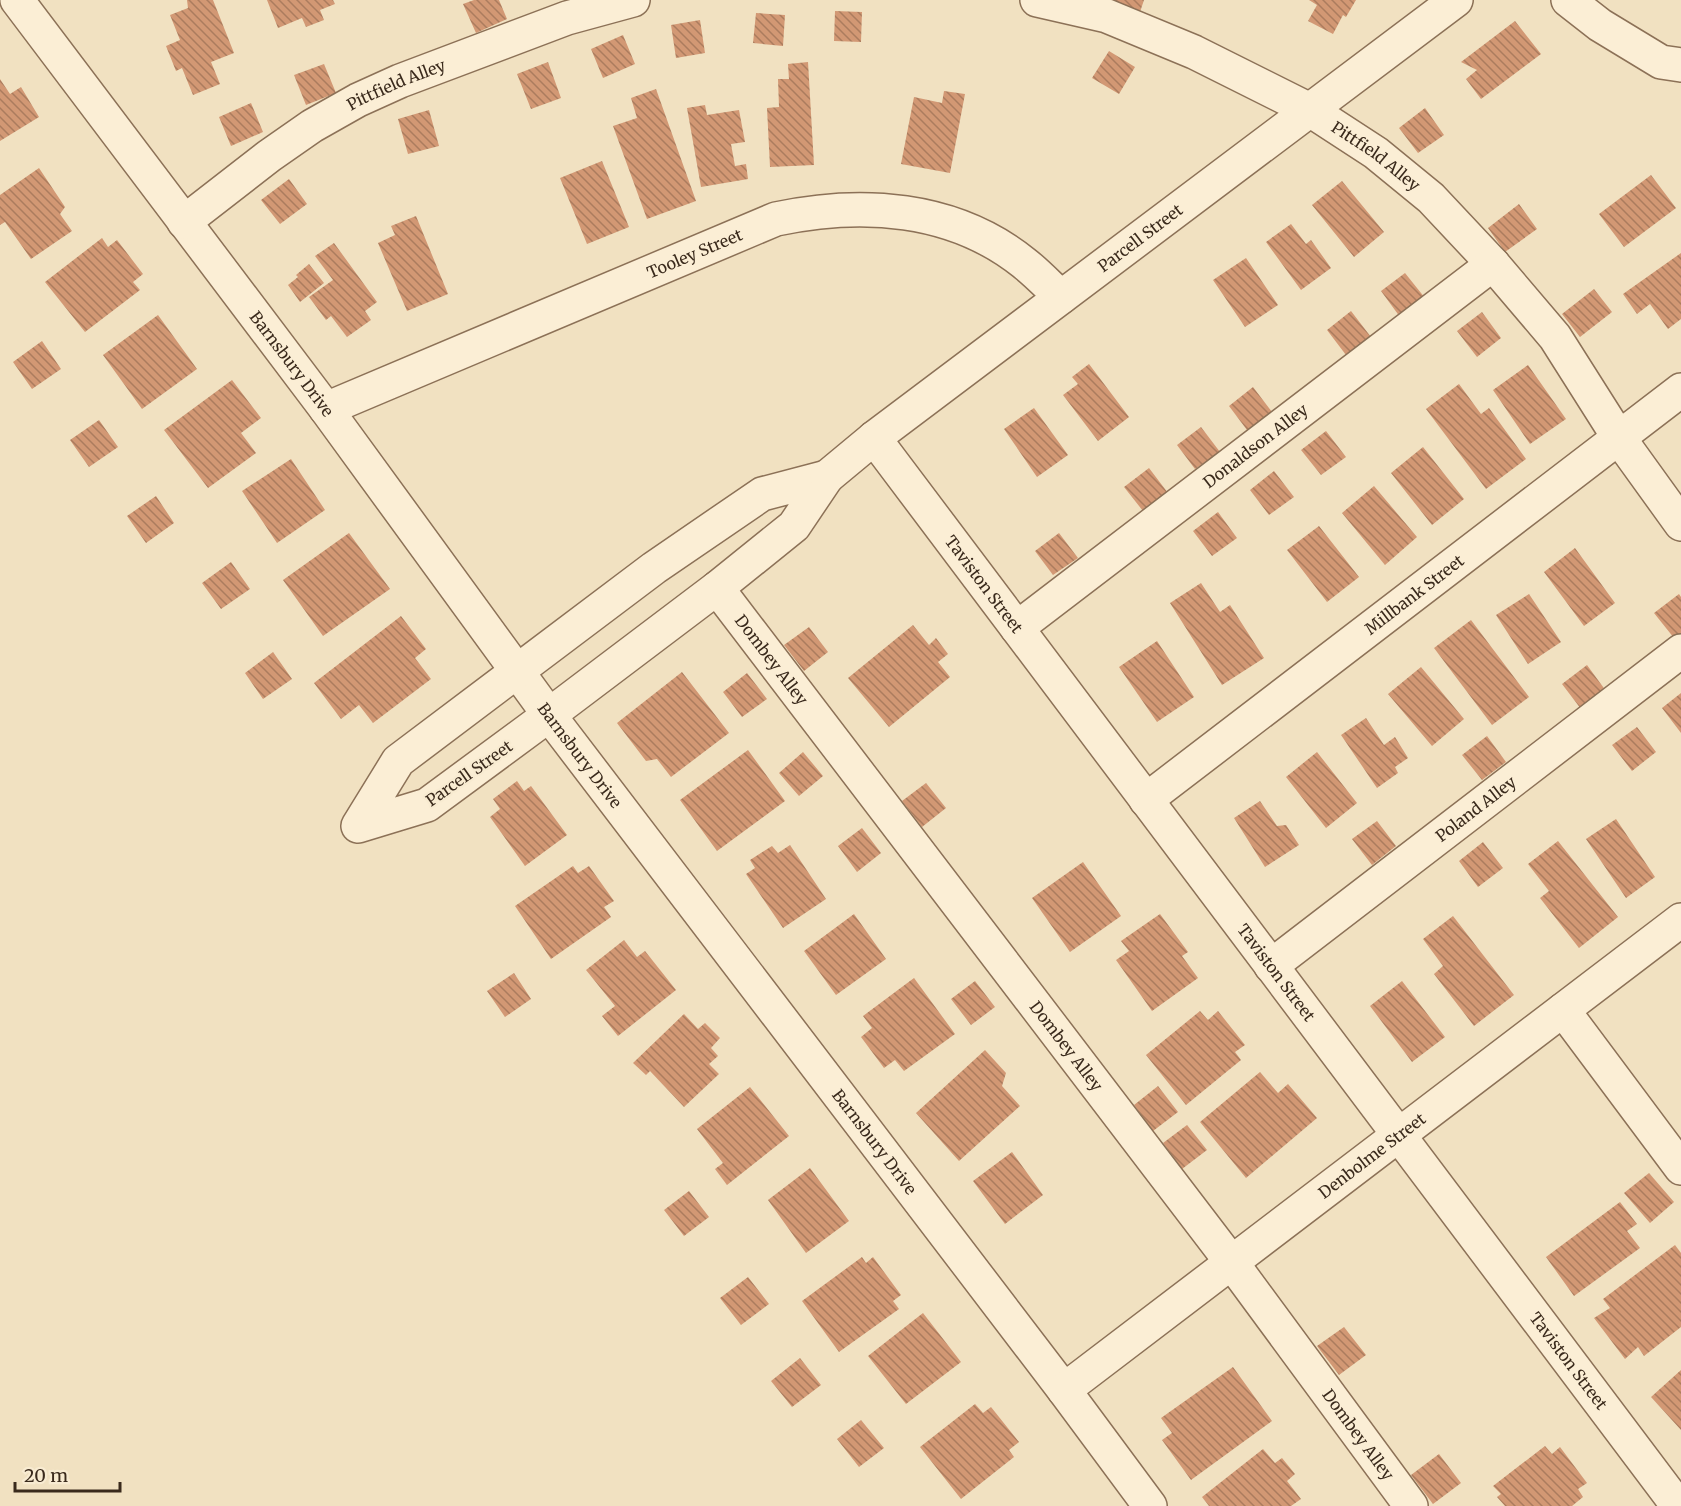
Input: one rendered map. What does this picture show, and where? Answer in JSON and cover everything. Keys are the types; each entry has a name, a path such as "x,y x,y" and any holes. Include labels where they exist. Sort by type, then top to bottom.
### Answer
{"street":[{"name":"Barnsbury Drive","path":"17,0 326,410 549,715 1150,1506"},
{"name":"Pittfield Alley","path":"184,222 269,156 312,126 358,100 400,81 567,18 633,0"},
{"name":"Pittfield Alley","path":"1037,0 1107,16 1194,52 1310,110 1376,153 1431,198 1493,264 1555,337 1619,438 1681,524"},
{"name":"Parcell Street","path":"826,477 762,494 654,568 398,761 358,826 426,805 549,715 717,588 794,526 826,477 874,438 1456,0"},
{"path":"1568,0 1600,25 1661,62 1681,65"},
{"name":"Tooley Street","path":"326,410 776,219 810,212 874,208 938,218 968,229 994,243 1023,262 1061,297"},
{"name":"Donaldson Alley","path":"1017,628 1493,264"},
{"name":"Millbank Street","path":"1146,800 1681,390"},
{"name":"Taviston Street","path":"874,438 1678,1506"},
{"name":"Dombey Alley","path":"717,588 1232,1263 1411,1506"},
{"name":"Poland Alley","path":"1271,966 1681,651"},
{"name":"Denbolme Street","path":"1064,1390 1681,920"},
{"path":"1563,1010 1681,1168"}],"building":[{"path":"187,0 213,0 234,53 211,62 220,84 193,95 182,68 176,71 166,46 180,40 170,15 188,8"},
{"path":"267,0 333,0 335,4 320,10 324,20 306,27 302,18 278,28"},
{"path":"474,0 499,0 507,19 476,33 463,4"},
{"path":"1106,0 1144,0 1140,12"},
{"path":"1309,0 1356,0 1346,17 1343,15 1333,34 1308,21 1317,5"},
{"path":"835,11 862,12 861,42 834,41"},
{"path":"756,13 785,15 783,46 753,43"},
{"path":"700,20 705,53 676,58 671,25"},
{"path":"1515,21 1541,54 1481,99 1466,79 1477,70 1461,62"},
{"path":"623,35 635,64 603,78 591,49"},
{"path":"1109,51 1135,67 1119,94 1092,78"},
{"path":"548,62 561,98 531,109 517,74"},
{"path":"808,62 814,165 770,167 767,108 779,107 778,79 789,79 788,64"},
{"path":"324,64 336,93 306,105 294,75"},
{"path":"0,79 10,94 21,87 39,117 0,141"},
{"path":"656,89 696,201 647,219 613,126 637,118 631,98"},
{"path":"944,91 965,94 950,173 901,164 914,97 942,103"},
{"path":"251,103 263,132 231,146 219,117"},
{"path":"705,105 707,115 739,110 745,142 731,144 735,166 746,164 748,179 701,187 687,108"},
{"path":"1425,108 1444,135 1418,153 1399,128"},
{"path":"429,110 439,146 408,154 398,119"},
{"path":"602,161 629,227 587,244 560,178"},
{"path":"39,168 65,207 60,214 72,231 31,259 5,222 0,225 0,195"},
{"path":"1651,175 1676,208 1624,247 1599,214"},
{"path":"289,179 307,204 280,224 261,200"},
{"path":"1342,181 1384,232 1354,257 1312,205"},
{"path":"1519,204 1537,229 1505,252 1488,228"},
{"path":"416,216 448,294 407,311 378,243 395,235 391,226"},
{"path":"1291,224 1306,244 1311,240 1331,268 1301,290 1266,242"},
{"path":"102,238 108,247 117,240 143,274 133,282 140,290 85,332 45,282"},
{"path":"334,243 377,302 365,311 371,320 347,337 331,316 326,320 309,297 333,280 315,256"},
{"path":"1681,253 1681,319 1668,329 1650,304 1637,314 1623,294"},
{"path":"1246,258 1278,305 1245,327 1213,280"},
{"path":"309,264 324,283 300,302 288,285"},
{"path":"1405,273 1425,298 1400,317 1381,291"},
{"path":"1594,289 1612,312 1580,337 1562,314"},
{"path":"1351,311 1371,337 1346,355 1327,330"},
{"path":"1482,312 1501,338 1477,357 1457,331"},
{"path":"158,315 197,369 142,409 103,355"},
{"path":"42,341 61,369 32,389 13,362"},
{"path":"1089,364 1129,417 1098,441 1063,395 1078,384 1072,377"},
{"path":"1528,365 1566,419 1530,444 1493,390"},
{"path":"232,380 261,418 241,433 256,453 208,488 164,430"},
{"path":"1459,384 1481,414 1489,408 1526,459 1486,489 1426,409"},
{"path":"1253,387 1272,412 1247,430 1229,406"},
{"path":"1034,408 1068,455 1037,477 1004,429"},
{"path":"99,420 118,447 89,467 70,440"},
{"path":"1201,427 1220,452 1195,469 1177,445"},
{"path":"1326,431 1346,457 1321,475 1301,450"},
{"path":"1423,447 1464,499 1432,525 1391,473"},
{"path":"291,459 325,510 277,543 242,491"},
{"path":"1149,468 1168,493 1143,511 1124,487"},
{"path":"1274,471 1294,497 1269,515 1250,490"},
{"path":"1374,486 1417,537 1385,565 1342,513"},
{"path":"156,496 174,523 146,543 127,516"},
{"path":"1218,512 1237,538 1212,556 1193,531"},
{"path":"1319,526 1359,577 1327,602 1287,550"},
{"path":"349,533 390,589 323,636 283,580"},
{"path":"1059,533 1078,558 1053,575 1035,551"},
{"path":"1575,548 1615,603 1584,626 1544,572"},
{"path":"231,562 250,589 221,609 202,583"},
{"path":"1201,583 1220,612 1230,605 1264,658 1222,685 1170,603"},
{"path":"1529,594 1561,642 1528,664 1496,615"},
{"path":"1679,594 1681,597 1681,633 1674,638 1654,613"},
{"path":"401,616 426,649 415,658 431,679 373,723 359,705 341,719 314,683"},
{"path":"1471,620 1529,697 1492,725 1434,648"},
{"path":"913,625 929,645 936,638 948,654 938,662 950,677 889,727 848,678"},
{"path":"809,627 828,652 804,671 784,645"},
{"path":"1157,641 1194,697 1157,722 1119,667"},
{"path":"273,652 292,679 263,699 245,673"},
{"path":"1587,665 1606,691 1581,709 1562,684"},
{"path":"1421,667 1464,719 1432,746 1388,694"},
{"path":"682,672 729,733 671,777 657,759 646,761 617,723"},
{"path":"747,673 767,699 742,717 723,692"},
{"path":"1681,693 1681,733 1662,708"},
{"path":"1366,718 1384,745 1395,737 1408,758 1395,767 1398,773 1377,788 1341,735"},
{"path":"1637,727 1656,752 1632,771 1612,745"},
{"path":"1487,736 1506,762 1482,780 1462,755"},
{"path":"748,750 785,801 717,851 680,800"},
{"path":"803,752 823,776 799,796 779,773"},
{"path":"1317,752 1357,803 1326,828 1286,777"},
{"path":"517,781 524,791 531,786 567,835 525,866 490,817 500,809 493,799"},
{"path":"926,783 946,808 922,827 902,801"},
{"path":"1260,801 1277,826 1286,825 1299,845 1265,867 1234,818"},
{"path":"1616,819 1655,877 1626,898 1586,839"},
{"path":"1377,821 1396,846 1372,865 1352,839"},
{"path":"862,828 881,853 857,872 838,846"},
{"path":"1558,841 1618,917 1579,948 1540,898 1549,891 1528,864"},
{"path":"1483,842 1503,868 1478,887 1459,861"},
{"path":"790,845 826,899 783,928 746,874 755,868 750,860 772,846 778,853"},
{"path":"1083,862 1121,916 1070,952 1032,898"},
{"path":"573,866 578,873 589,866 614,901 604,907 611,917 551,959 515,906"},
{"path":"854,914 886,959 836,995 804,951"},
{"path":"1160,914 1188,952 1182,956 1198,978 1152,1011 1116,960 1129,951 1121,941"},
{"path":"1453,916 1514,995 1474,1026 1434,974 1443,966 1423,939"},
{"path":"624,940 637,957 645,951 676,990 618,1036 602,1016 615,1006 586,970"},
{"path":"514,973 531,999 505,1017 487,991"},
{"path":"914,978 955,1034 904,1071 895,1060 884,1068 861,1037 872,1028 863,1016"},
{"path":"975,981 995,1007 971,1025 951,999"},
{"path":"1402,981 1445,1037 1412,1062 1370,1006"},
{"path":"1200,1011 1208,1020 1218,1011 1245,1045 1235,1052 1241,1060 1186,1105 1146,1055"},
{"path":"684,1014 698,1029 705,1023 720,1038 711,1048 718,1056 709,1064 719,1074 684,1107 650,1071 646,1075 633,1063"},
{"path":"985,1050 1006,1073 1002,1086 1020,1106 959,1161 916,1113"},
{"path":"1260,1072 1278,1093 1288,1084 1317,1118 1246,1178 1200,1122"},
{"path":"1158,1086 1178,1112 1153,1131 1134,1105"},
{"path":"750,1087 789,1136 727,1185 715,1169 723,1163 697,1129"},
{"path":"1187,1125 1207,1150 1182,1169 1163,1143"},
{"path":"1012,1152 1043,1195 1005,1224 973,1181"},
{"path":"810,1168 849,1221 806,1253 768,1200"},
{"path":"1649,1173 1674,1202 1650,1223 1624,1193"},
{"path":"689,1191 709,1217 684,1236 664,1210"},
{"path":"1620,1202 1637,1224 1627,1231 1640,1248 1574,1296 1546,1257"},
{"path":"1675,1245 1681,1253 1681,1327 1644,1356 1638,1347 1625,1359 1594,1318 1610,1308 1603,1299"},
{"path":"862,1257 866,1263 873,1257 901,1295 893,1301 899,1309 839,1352 802,1301"},
{"path":"748,1277 769,1304 741,1325 720,1298"},
{"path":"923,1313 961,1362 906,1404 868,1356"},
{"path":"1344,1327 1366,1355 1339,1375 1317,1346"},
{"path":"800,1358 821,1385 792,1407 771,1381"},
{"path":"1233,1367 1272,1421 1191,1480 1162,1440 1172,1433 1161,1418"},
{"path":"1681,1370 1681,1430 1651,1397"},
{"path":"975,1404 983,1413 991,1407 1019,1442 1009,1450 1014,1457 961,1499 920,1447"},
{"path":"861,1420 884,1448 859,1467 837,1439"},
{"path":"1545,1446 1552,1454 1560,1447 1587,1483 1578,1489 1583,1497 1572,1506 1505,1506 1497,1497 1501,1494 1493,1486"},
{"path":"1263,1449 1275,1463 1282,1458 1295,1474 1287,1481 1301,1499 1291,1506 1209,1506 1202,1497"},
{"path":"1439,1454 1461,1483 1433,1504 1411,1475"}]}
